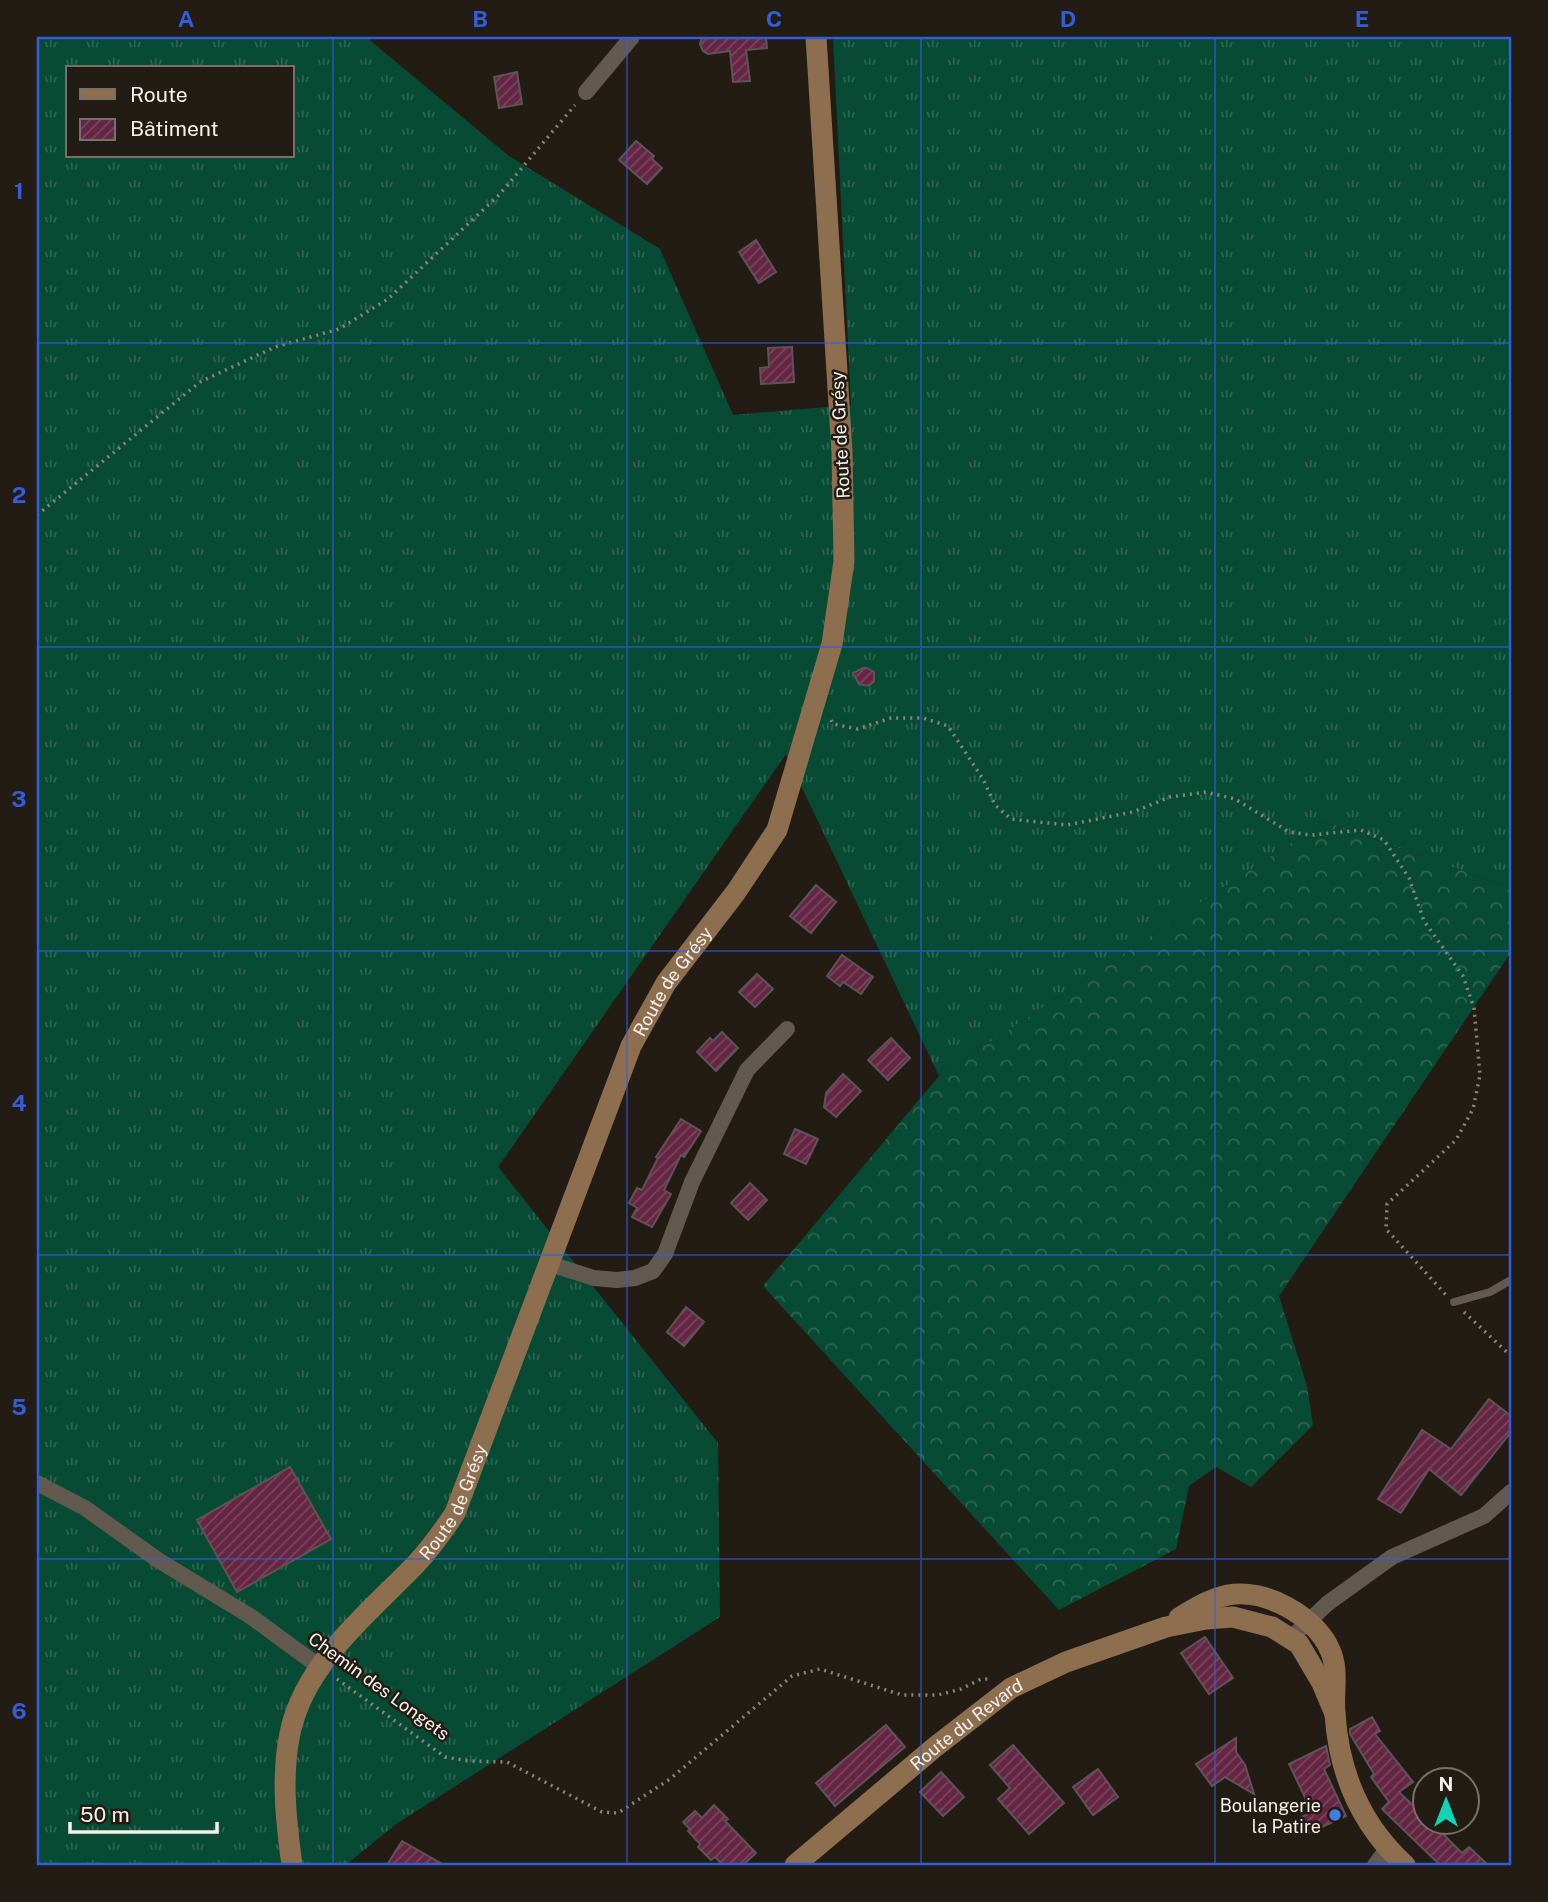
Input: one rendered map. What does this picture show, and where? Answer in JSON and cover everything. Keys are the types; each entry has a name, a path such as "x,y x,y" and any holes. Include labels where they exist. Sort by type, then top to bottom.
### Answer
{"main road":[{"name":"Route de Grésy","path":"292,1865 284,1791 285,1764 290,1731 303,1695 348,1633 435,1543 455,1513 631,1046 666,984 736,892 777,830 832,645 844,561 842,452 816,37"},
{"name":"Route du Revard","path":"1166,1627 1213,1599 1231,1594 1278,1602 1308,1620 1332,1652 1336,1679 1335,1714 1344,1769 1353,1797 1368,1824 1381,1857 1405,1865"},
{"name":"Route du Revard","path":"795,1865 934,1747 1011,1688 1066,1662 1166,1627 1233,1617 1272,1626 1292,1637 1310,1659 1335,1714"}],"street":[{"path":"586,92 632,37"},
{"path":"550,1264 594,1278 617,1280 635,1279 653,1271 665,1254 692,1182 747,1070 787,1029"},
{"name":"Chemin des Longets","path":"37,1483 85,1508 158,1560 250,1616 321,1668"},
{"path":"1292,1637 1328,1603 1392,1557 1484,1516 1511,1492"}],"lane":[{"path":"1454,1301 1490,1292 1511,1280"}],"path":[{"path":"37,514 200,382 275,347 340,329 388,299 499,195 586,92"},
{"path":"816,699 834,724 858,729 891,718 923,718 948,726 983,779 995,805 1012,819 1068,825 1133,813 1170,797 1206,792 1235,799 1289,832 1312,835 1361,830 1384,840 1409,878 1424,921 1463,976 1474,1008 1480,1075 1473,1109 1456,1140 1387,1204 1386,1229 1511,1356"},
{"name":"Chemin des Longets","path":"321,1668 445,1756 468,1761 508,1762 602,1812 618,1813 670,1779 792,1676 820,1670 902,1695 938,1695 961,1689 981,1679 1000,1678 1011,1688"}],"green space":[{"path":"37,37 366,37 509,156 660,249 733,415 851,405 833,37 1511,37 1511,888 1324,821 939,1076 786,754 498,1167 718,1443 720,1617 396,1824 346,1865 37,1865"},
{"path":"1324,821 1511,888 1511,952 1279,1296 1307,1386 1313,1425 1251,1487 1216,1467 1189,1486 1176,1549 1059,1610 763,1286 939,1076"}],"building":[{"path":"702,37 766,37 767,48 746,50 750,81 733,82 730,51 708,54 700,44"},
{"path":"517,72 522,104 499,108 494,77"},
{"path":"636,141 654,156 652,159 662,168 647,184 619,160"},
{"path":"756,240 776,272 759,283 739,252"},
{"path":"792,347 794,382 761,384 760,368 769,367 768,348"},
{"path":"863,668 874,672 874,681 869,686 859,684 853,673"},
{"path":"816,885 836,902 811,933 790,916"},
{"path":"842,955 873,977 861,994 843,982 840,986 827,976"},
{"path":"757,974 773,989 755,1007 739,992"},
{"path":"722,1032 738,1048 716,1071 697,1052 710,1038 713,1041"},
{"path":"891,1038 910,1058 888,1080 868,1060"},
{"path":"843,1074 861,1091 836,1117 824,1107 826,1093"},
{"path":"681,1119 701,1131 684,1157 681,1155 664,1190 671,1194 652,1227 632,1217 637,1208 629,1203 637,1188 642,1190 658,1158 656,1157"},
{"path":"795,1129 818,1139 806,1164 784,1154"},
{"path":"750,1183 767,1200 748,1220 731,1203"},
{"path":"686,1307 704,1322 684,1346 667,1332"},
{"path":"1489,1399 1511,1416 1511,1432 1461,1495 1429,1469 1401,1513 1378,1499 1422,1430 1451,1449"},
{"path":"290,1467 331,1539 237,1592 197,1520"},
{"path":"1205,1637 1233,1678 1209,1694 1181,1653"},
{"path":"1372,1717 1380,1731 1375,1734 1412,1781 1399,1792 1412,1804 1412,1836 1445,1836 1462,1853 1469,1847 1488,1865 1440,1865 1382,1809 1389,1802 1371,1777 1374,1774 1350,1734 1350,1729"},
{"path":"886,1725 905,1747 835,1806 816,1783"},
{"path":"1236,1738 1236,1752 1245,1765 1254,1794 1225,1777 1212,1786 1196,1764"},
{"path":"1013,1745 1064,1803 1029,1834 998,1799 1010,1788 990,1765"},
{"path":"1326,1746 1330,1765 1324,1769 1346,1816 1307,1834 1300,1818 1312,1812 1289,1764"},
{"path":"1098,1769 1118,1797 1093,1815 1073,1787"},
{"path":"941,1772 964,1797 943,1816 920,1792"},
{"path":"714,1805 728,1819 725,1821 756,1853 743,1865 723,1865 715,1857 711,1860 698,1847 700,1844 683,1822 695,1811 702,1818"},
{"path":"402,1841 444,1865 387,1865"}],"place":[{"name":"Boulangerie la Patire","path":"1335,1815"}]}
